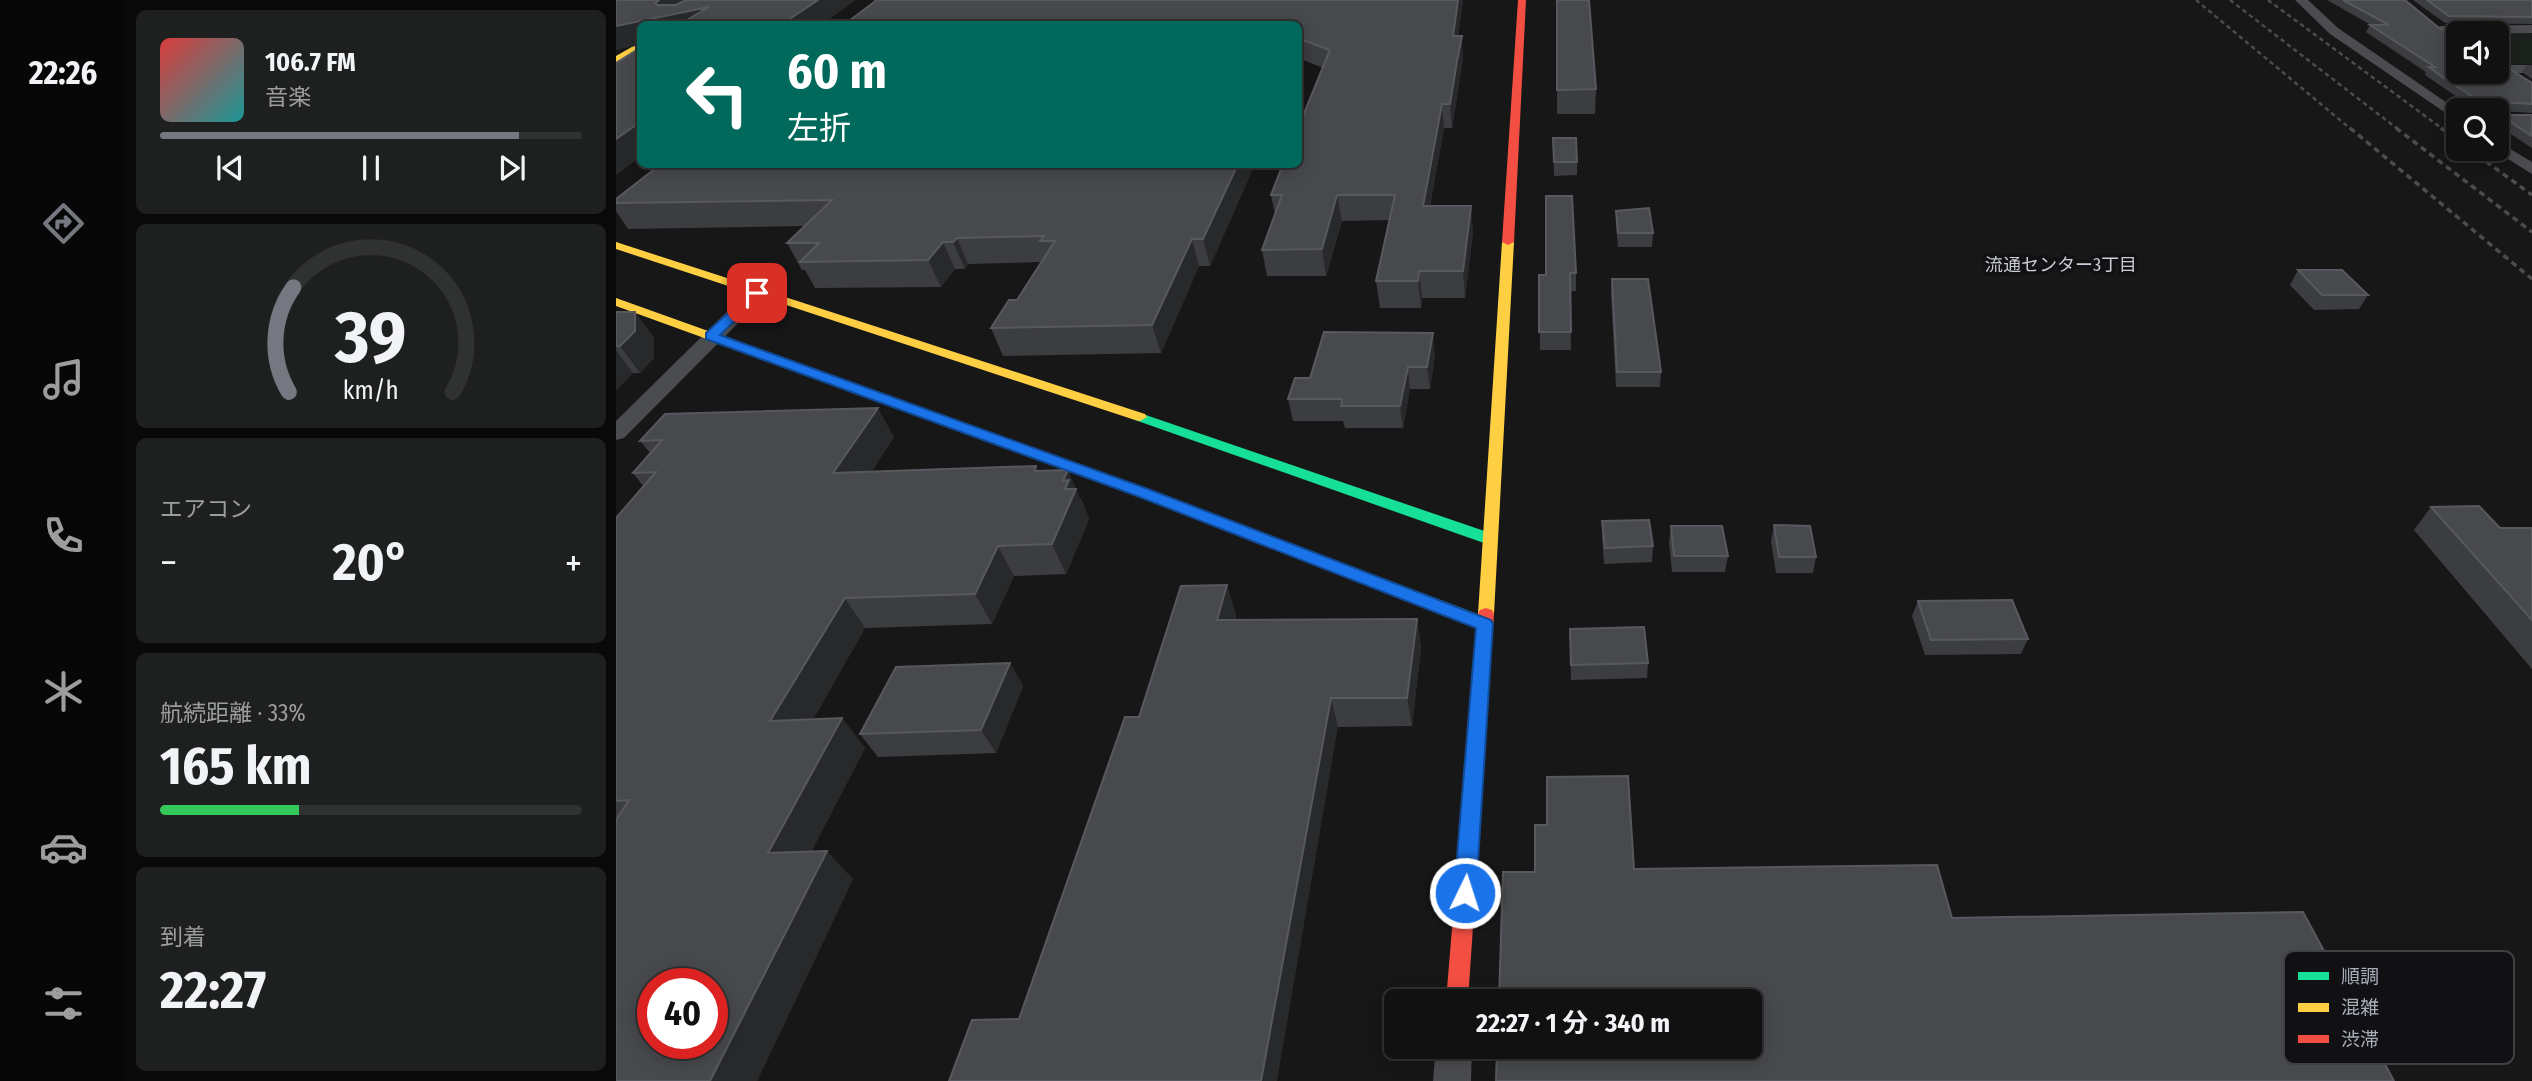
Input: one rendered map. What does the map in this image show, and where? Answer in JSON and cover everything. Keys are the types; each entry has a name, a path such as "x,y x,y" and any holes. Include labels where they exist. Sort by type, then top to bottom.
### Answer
{"street":[{"path":"1458,989 1485,624 1522,0"},
{"path":"2301,0 2334,31 2446,109"},
{"path":"2446,27 2435,27 2446,34"},
{"path":"2509,29 2532,29"},
{"path":"616,60 637,48"},
{"path":"2509,68 2532,69"},
{"path":"2509,72 2523,81"},
{"path":"2509,153 2532,169"},
{"path":"616,245 1166,425 1490,539"},
{"path":"616,433 757,293"},
{"path":"616,302 1130,487 1485,624"},
{"path":"1452,1081 1453,1059"}],"shaded area":[{"path":"2532,32 2532,64 2509,65 2509,33"}],"building":[{"path":"616,0 659,0 655,3 657,5 676,5 686,0 818,0 786,21 685,21 709,7 616,26"},
{"path":"877,0 1458,0 1453,36 1462,36 1450,104 1442,104 1423,206 1471,206 1463,271 1419,271 1418,281 1376,281 1395,195 1337,195 1322,249 1262,250 1282,195 1271,195 1281,168 1302,168 1302,118 1330,50 1302,40 1302,21 849,21"},
{"path":"1557,0 1589,0 1596,89 1557,90"},
{"path":"2343,0 2405,0 2446,31 2446,79 2429,67 2435,67 2370,25 2389,25"},
{"path":"2427,0 2532,0 2532,17 2449,16"},
{"path":"637,50 637,124 616,139 616,63"},
{"path":"2509,69 2532,83 2532,104 2509,102 2509,98 2475,98 2453,84 2509,84"},
{"path":"2509,115 2532,115 2532,136 2509,121"},
{"path":"1553,138 1576,138 1577,162 1554,162"},
{"path":"656,168 1236,168 1203,239 1192,239 1152,325 991,328 1009,300 1017,300 1055,241 1040,241 1044,236 957,238 953,242 943,242 928,260 800,262 819,243 787,243 832,200 616,203 616,199"},
{"path":"1546,196 1572,196 1576,273 1570,273 1571,332 1539,332 1539,275 1546,275"},
{"path":"1649,208 1653,233 1618,233 1616,211"},
{"path":"2298,270 2342,270 2368,295 2322,295"},
{"path":"1612,279 1648,279 1661,372 1617,372"},
{"path":"616,312 635,312 635,331 620,346 616,346"},
{"path":"1324,332 1433,333 1427,367 1408,367 1400,406 1341,406 1342,399 1288,399 1295,378 1310,378"},
{"path":"878,408 833,473 1036,466 1035,471 1068,470 1063,481 1069,480 1065,489 1076,489 1052,544 998,546 975,594 845,598 770,721 842,718 768,853 827,851 728,1046 728,968 637,968 637,1059 721,1059 710,1081 616,1081 616,820 629,800 616,801 616,518 656,472 633,473 662,440 640,441 665,414"},
{"path":"2479,506 2500,528 2532,528 2532,620 2431,507"},
{"path":"1649,520 1653,546 1605,548 1602,521"},
{"path":"1774,525 1810,526 1816,557 1779,557"},
{"path":"1671,526 1722,526 1728,556 1674,556"},
{"path":"1227,585 1217,620 1417,619 1407,698 1331,698 1261,1081 949,1081 972,1020 1019,1019 1125,717 1139,717 1181,586"},
{"path":"2012,600 2028,639 1931,640 1918,601"},
{"path":"1644,627 1648,663 1571,665 1570,629"},
{"path":"1010,663 981,730 860,734 896,667"},
{"path":"1628,776 1634,869 1937,865 1952,918 2303,912 2324,951 2284,951 2284,1064 2385,1064 2394,1081 1496,1081 1497,1059 1762,1059 1762,989 1499,989 1503,872 1535,872 1535,825 1547,825 1547,777"}],"railway":[{"path":"2196,0 2352,130"},
{"path":"2230,0 2399,130"},
{"path":"2268,0 2444,130"},
{"path":"2350,128 2532,279"},
{"path":"2396,128 2532,232"},
{"path":"2441,128 2446,132"},
{"path":"2485,161 2532,195"}],"traffic: fast":[{"path":"1140,417 1490,539"},
{"path":"1095,475 1485,624"}],"traffic: slow":[{"path":"616,60 637,48"},
{"path":"1486,614 1508,242"},
{"path":"616,245 1140,417"},
{"path":"616,302 888,400"}],"traffic: jam":[{"path":"1508,242 1522,0"},
{"path":"888,400 1095,475"},
{"path":"1458,989 1486,614"}],"district":[{"name":"流通センター3丁目","path":"2061,265"}],"route":[{"path":"757,293 711,336 1143,492 1485,624 1465,893"}]}
